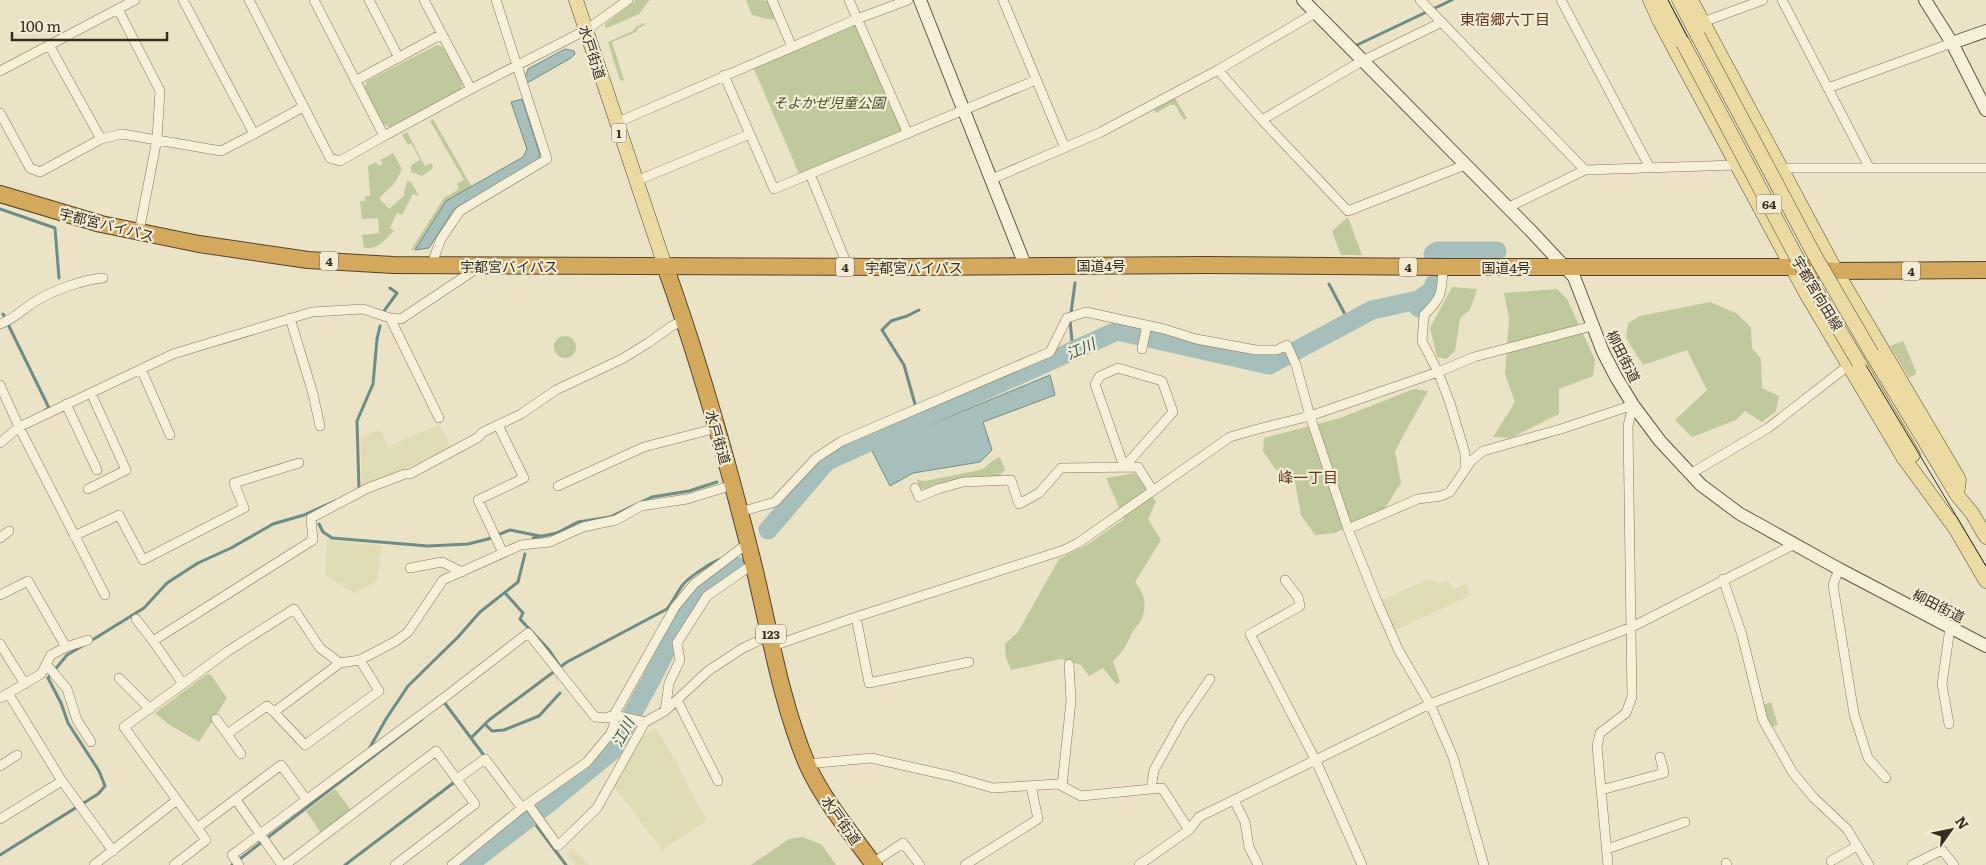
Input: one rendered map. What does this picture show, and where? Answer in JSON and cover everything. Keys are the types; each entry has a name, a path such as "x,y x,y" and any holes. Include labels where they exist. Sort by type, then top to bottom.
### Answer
{"highway":[{"name":"宇都宮バイパス","path":"0,194 48,209 139,232 268,255 350,263 431,266 848,267 1026,265"},
{"name":"国道4号","path":"1026,265 1791,267 1836,271 1986,270"},
{"name":"水戸街道","path":"664,266 684,320 733,485 793,727 807,764 825,795 873,864"}],"main road":[{"name":"水戸街道","path":"576,0 664,266"},
{"path":"1650,0 1791,267 1854,364"},
{"name":"宇都宮向田線","path":"1660,0 1854,364 1986,581"},
{"name":"宇都宮向田線","path":"1679,0 1811,248 1872,354 1986,538"},
{"path":"1691,0 1836,271 1959,480 1958,495"}],"street":[{"path":"0,70 135,0"},
{"path":"183,0 254,134"},
{"path":"249,0 330,158 340,161 470,89 586,30 628,0"},
{"path":"314,0 384,136"},
{"path":"369,0 399,58"},
{"path":"424,0 470,89"},
{"path":"431,266 441,239 460,211 547,159 496,0"},
{"path":"772,0 792,47"},
{"path":"849,0 908,134"},
{"path":"616,123 724,75 857,19 908,0"},
{"path":"920,0 1026,265"},
{"path":"1003,0 1065,148"},
{"name":"柳田街道","path":"1302,0 1574,277 1592,326 1616,377 1633,405 1660,441 1690,474 1726,505 1839,569 1986,646"},
{"path":"1420,0 1584,170"},
{"path":"1561,0 1650,168"},
{"path":"1703,22 1763,0"},
{"path":"1782,0 1869,167"},
{"path":"1925,0 1952,43 1986,110"},
{"path":"118,9 160,91 158,139 139,232"},
{"path":"992,179 1101,132 1218,70 1316,13"},
{"path":"1262,120 1362,61 1442,22"},
{"path":"1828,88 1986,31"},
{"path":"355,81 442,34"},
{"path":"49,45 101,139"},
{"path":"1218,70 1262,120 1348,211 1465,165"},
{"path":"724,75 774,189 1036,80"},
{"path":"0,113 30,168 40,172 101,139 122,134 220,151 303,107"},
{"path":"636,181 750,134"},
{"path":"1507,208 1584,170 1736,165"},
{"path":"1780,168 1986,168"},
{"path":"810,174 848,267"},
{"path":"0,443 18,427 173,354 312,312 363,309 401,320 481,266"},
{"path":"1443,267 1442,288 1436,303 1424,315 1422,341 1438,372 1465,453 1465,468"},
{"path":"0,324 8,321 37,300 86,280 102,278"},
{"path":"740,512 775,502 816,458 842,441 1050,352 1067,318 1086,312 1196,339 1256,350 1277,350 1287,346 1294,361 1310,416 1348,529 1399,651 1430,704 1453,757 1484,865"},
{"path":"290,318 313,394 320,426"},
{"path":"390,318 439,418"},
{"path":"153,641 313,540 311,518 368,488 405,474 410,474 477,438 483,432 521,414 556,390 622,358 684,320"},
{"path":"457,779 485,759 542,823 558,846 597,808 645,722 665,711 708,671 743,648 856,617 1064,550 1078,543 1230,438 1310,416 1438,372 1474,357 1592,326"},
{"path":"1143,347 1147,327"},
{"path":"1690,474 1768,428 1854,364"},
{"path":"1118,368 1162,381 1173,412 1124,467 1095,384 1100,376 1118,368"},
{"path":"141,369 170,435"},
{"path":"0,385 18,427 105,595"},
{"path":"88,489 126,470 91,393"},
{"path":"66,404 96,470"},
{"path":"1348,529 1418,499 1441,496 1450,492 1471,460 1483,451 1561,429 1633,405"},
{"path":"1608,865 1597,746 1600,733 1626,713 1632,697 1628,426 1633,405"},
{"path":"498,425 524,478 478,500 503,553"},
{"path":"558,486 644,447 717,428"},
{"path":"74,536 119,515 143,560 244,508 234,483 298,463"},
{"path":"915,488 919,497 963,482 1011,480 1019,504 1039,493 1061,468 1138,467 1153,491"},
{"path":"274,712 340,663 360,660 396,641 408,632 444,580 522,545 550,542 583,527 616,520 641,506 687,498 733,485"},
{"path":"0,538 9,531"},
{"path":"452,865 525,806 587,762 611,733 614,725 614,715 675,608 694,584 748,543"},
{"path":"1139,865 1189,830 1199,817 1430,704 1632,627 1795,544"},
{"path":"410,568 442,562 462,572"},
{"path":"665,711 670,683 680,660 677,643 707,596 753,564"},
{"path":"1839,569 1833,585 1854,714 1868,758 1886,778"},
{"path":"1723,579 1742,635 1764,720 1793,773 1814,798 1847,829 1869,865"},
{"path":"1285,580 1298,597 1300,606 1250,634 1316,761 1362,865"},
{"path":"0,595 28,581 66,647"},
{"path":"174,865 206,840 124,727 228,651 294,609 320,648 340,663"},
{"path":"856,617 869,683 969,662"},
{"path":"136,619 183,684"},
{"path":"1949,724 1942,684 1950,628"},
{"path":"239,865 232,856 528,633 595,717 606,718 614,715 645,722"},
{"path":"88,640 66,647 51,655 41,674 4,696 113,851"},
{"path":"0,644 25,684"},
{"path":"227,734 267,706 305,745 379,691 360,660"},
{"path":"46,664 67,689 76,720 91,742"},
{"path":"1062,786 1071,701 1068,664"},
{"path":"119,678 150,708"},
{"path":"1151,789 1154,770 1182,720 1210,678"},
{"path":"677,700 718,781"},
{"path":"216,719 241,754"},
{"path":"236,800 283,865 436,751 475,804 395,865"},
{"path":"0,766 17,755"},
{"path":"1601,790 1664,773 1660,757"},
{"path":"807,764 871,758 951,776 993,788 1058,784 1081,796 1162,788 1189,830"},
{"path":"197,828 281,765 306,800"},
{"path":"0,820 62,781"},
{"path":"964,865 1038,819 1031,786"},
{"path":"94,865 177,800"},
{"path":"1234,800 1245,822 1249,847 1258,865"},
{"path":"1607,849 1685,822"},
{"path":"873,864 903,843 920,865"},
{"path":"1831,861 1857,846"},
{"path":"1912,865 1942,850 1954,865"}],"shaded area":[{"path":"439,424 451,447 362,489 361,437 380,430 388,447"},
{"path":"327,540 382,546 377,581 354,593 325,575"},
{"path":"1431,578 1436,583 1448,581 1454,589 1466,584 1471,595 1398,629 1393,629 1381,600"},
{"path":"655,727 708,820 662,850 614,786 622,775 638,741"},
{"path":"572,848 589,865 575,865 566,854"}],"green space":[{"path":"636,0 650,0 640,13 605,28 605,24"},
{"path":"746,0 764,0 769,2 776,18 772,20 752,15"},
{"path":"644,23 645,25 638,28 636,32 612,42 624,80 620,81 608,42 633,31"},
{"name":"そよかぜ児童公園","path":"855,23 904,132 800,176 753,67"},
{"path":"437,45 443,47 463,84 460,91 390,127 384,125 364,88 367,81"},
{"path":"1175,98 1187,118 1184,120 1175,105 1170,105 1156,113 1154,109"},
{"path":"433,119 472,187 446,201 415,250 411,250 444,198 459,189 457,184 464,180 430,121"},
{"path":"407,132 425,166 430,163 433,165 432,169 422,176 411,172 411,165 420,160 411,143 408,145 402,135"},
{"path":"393,153 402,169 395,183 379,198 389,209 405,195 407,181 411,182 419,196 413,194 402,215 397,213 390,228 394,231 384,241 378,246 364,248 362,235 379,233 378,218 362,219 360,201 365,201 365,196 370,196 368,166 376,162 379,166 383,163 380,160"},
{"path":"1348,217 1362,255 1341,255 1332,231"},
{"path":"1452,287 1477,289 1470,310 1460,318 1455,351 1446,359 1437,357 1430,328"},
{"path":"1557,289 1567,299 1595,360 1593,376 1559,389 1559,414 1511,438 1493,437 1515,402 1505,374 1509,318 1504,293"},
{"path":"1710,302 1736,313 1751,327 1752,348 1761,359 1762,388 1779,396 1776,411 1762,422 1745,411 1736,420 1692,437 1675,420 1707,390 1687,350 1643,365 1626,338 1628,323 1640,316"},
{"path":"565,336 573,339 576,347 573,355 565,358 557,355 554,347 557,339"},
{"path":"1903,341 1916,371 1916,374 1909,378 1890,346"},
{"path":"1414,389 1428,391 1395,451 1401,483 1385,508 1335,533 1315,535 1301,515 1295,482 1275,469 1263,451 1264,438 1340,418"},
{"path":"1000,457 1005,470 999,476 952,482 924,490 920,488 917,480 925,481 980,470"},
{"path":"1135,473 1156,502 1148,519 1161,540 1135,582 1141,591 1145,606 1140,622 1125,647 1113,661 1120,682 1116,684 1103,668 1089,676 1081,665 1061,659 1011,670 1006,658 1005,644 1018,632 1059,559 1085,546 1124,519 1106,478"},
{"path":"207,674 211,675 227,698 199,742 168,724 155,713"},
{"path":"1771,702 1778,725 1771,727 1766,720 1763,705"},
{"path":"335,789 351,810 321,833 306,811"},
{"path":"803,837 822,845 836,865 751,865 789,839"}],"water":[{"path":"565,49 574,51 575,54 527,83 525,78 528,69"},
{"path":"522,99 540,155 538,161 454,209 429,248 415,250 446,201 523,157 527,149 511,102"},
{"path":"1050,375 1055,395 983,422 992,450 980,462 913,473 890,486 871,449"}],"waterway":[{"path":"1357,45 1452,0"},
{"path":"0,209 55,228 59,278"},
{"path":"1433,254 1437,251 1497,251"},
{"path":"1071,313 1075,283"},
{"path":"1329,284 1349,322"},
{"path":"1418,300 1434,289 1434,284"},
{"path":"384,311 397,293 390,288"},
{"name":"江川","path":"768,530 827,461 1117,331 1269,365 1372,310 1418,300 1419,308"},
{"path":"915,404 904,365 882,330 891,321 919,310"},
{"path":"3,314 49,408 45,410"},
{"path":"1070,321 1073,351"},
{"path":"357,491 359,490 357,421 373,384 380,326"},
{"name":"江川","path":"917,414 919,420"},
{"path":"533,538 557,533 578,522 610,517 652,497 689,491 717,482"},
{"path":"89,642 144,608 167,583 198,563 231,548 273,524 304,515 335,501"},
{"path":"319,524 323,532 332,538 428,546 468,544 488,539 510,530 540,536"},
{"path":"369,749 408,686 458,637 480,612 518,582 525,554"},
{"path":"471,738 489,720 567,662 667,609 689,579 721,559"},
{"name":"江川","path":"726,563 733,569"},
{"name":"江川","path":"468,865 549,803 612,751 650,682 694,595 736,566"},
{"path":"505,593 523,613 520,619 549,650 559,665"},
{"path":"0,855 98,794 105,786 99,771 68,723 61,703 48,678 67,655 84,645"},
{"path":"485,724 492,731 504,730 539,716 560,693"},
{"path":"441,704 444,702 486,758"},
{"path":"232,865 422,719"},
{"path":"345,865 456,781"},
{"path":"530,817 566,865"}],"tram line":[{"path":"1668,0 1833,310 1986,566"}],"district":[{"name":"東宿郷六丁目","path":"1505,18"},
{"name":"峰一丁目","path":"1308,476"}]}
